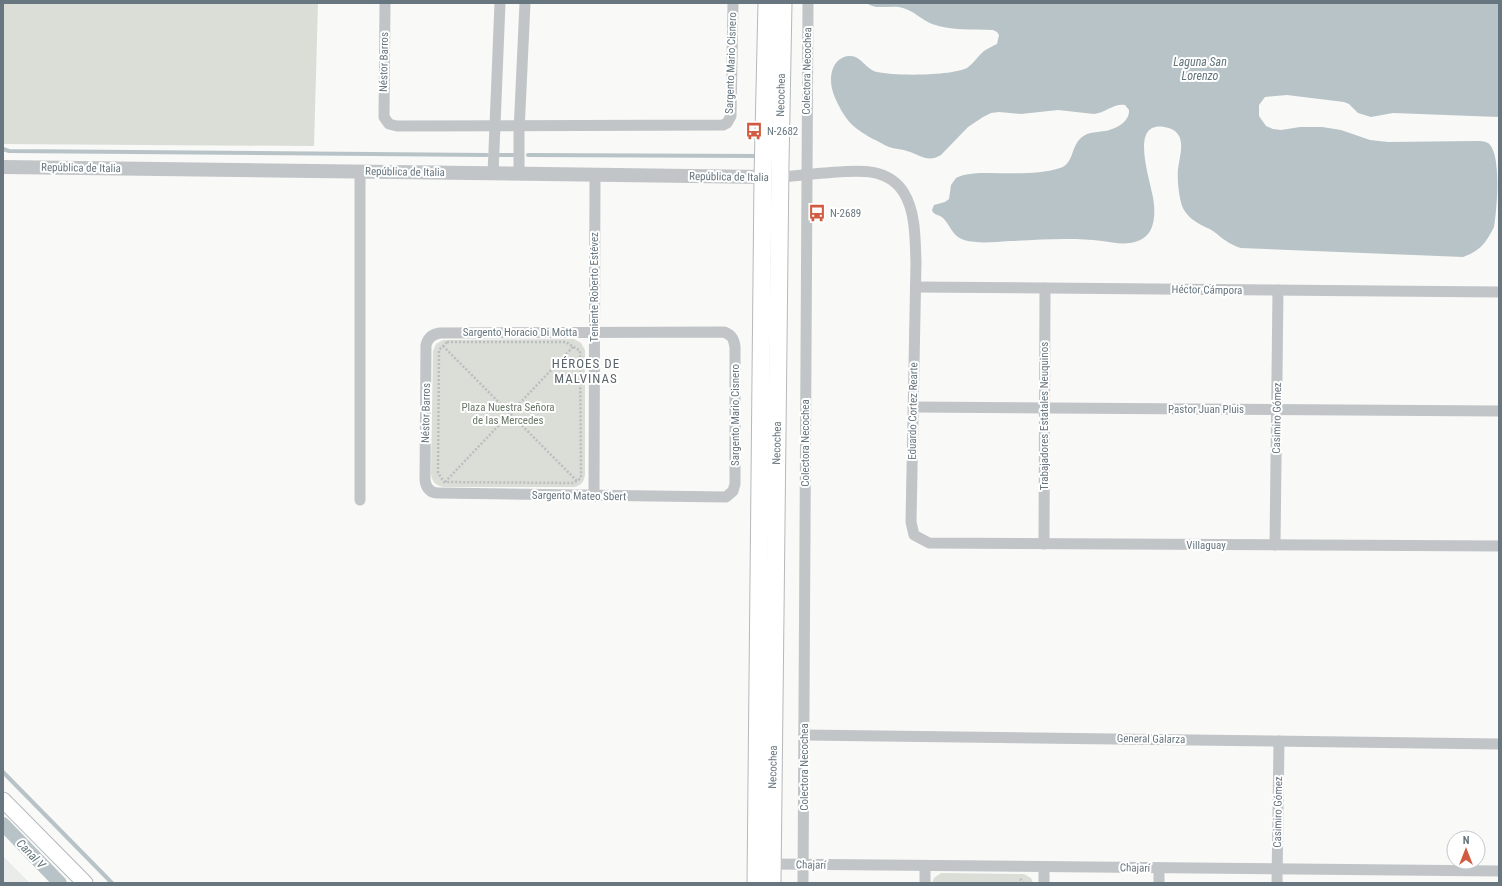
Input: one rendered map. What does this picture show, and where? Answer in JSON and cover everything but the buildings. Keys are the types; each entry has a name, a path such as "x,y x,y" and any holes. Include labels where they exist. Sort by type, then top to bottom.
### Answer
{"main road":[{"name":"Necochea","path":"767,3 772,177 772,883"},
{"name":"Necochea","path":"756,883 772,177 783,3"},
{"path":"3,800 85,883"}],"street":[{"name":"Néstor Barros","path":"385,3 384,113 386,121 389,124 397,126 495,126"},
{"path":"493,174 500,3"},
{"path":"519,174 525,3"},
{"name":"Sargento Mario Cisnero","path":"520,126 719,126 727,123 731,116 733,3"},
{"name":"Colectora Necochea","path":"803,883 808,3"},
{"path":"495,126 520,126"},
{"name":"República de Italia","path":"3,167 772,177 852,171 872,172 891,179 898,186 904,193 911,211 915,239 916,287"},
{"path":"360,172 360,500"},
{"name":"Teniente Roberto Estévez","path":"594,496 595,175"},
{"name":"Héctor Cámpora","path":"916,287 1499,292"},
{"name":"Eduardo Cortez Rearte","path":"914,535 911,522 916,287"},
{"name":"Trabajadores Estatales Neuquinos","path":"1044,288 1044,544"},
{"name":"Casimiro Gómez","path":"1275,545 1278,290"},
{"name":"Sargento Horacio Di Motta","path":"430,337 433,334 440,333 594,332 724,332 731,336"},
{"name":"Sargento Mario Cisnero","path":"731,336 734,339 735,347 735,477 734,488 731,494"},
{"name":"Néstor Barros","path":"427,488 425,480 426,345 430,337"},
{"name":"Pastor Juan Pluis","path":"913,407 1499,411"},
{"name":"Sargento Mateo Sbert","path":"427,488 438,494 722,498 731,494"},
{"name":"Villaguay","path":"914,535 929,543 1499,546"},
{"name":"General Galarza","path":"804,735 1499,744"},
{"name":"Casimiro Gómez","path":"1277,883 1279,741"},
{"name":"Chajarí","path":"772,864 1499,871"},
{"path":"925,866 925,883"},
{"path":"1044,867 1044,883"},
{"path":"1159,868 1159,883"}],"path":[{"path":"447,342 566,342 580,351 581,478 574,483 444,482 438,473 438,350 447,342"},
{"path":"443,346 577,481"},
{"path":"444,482 573,347"}],"shaded area":[{"path":"3,856 30,883 3,883"}],"green space":[{"path":"3,3 318,3 314,146 3,144"},
{"name":"Plaza Nuestra Señora de las Mercedes","path":"574,339 581,343 585,350 585,473 582,483 579,486 574,487 444,487 435,483 431,474 433,351 436,344 443,340"},
{"path":"941,873 1024,874 1031,878 1033,883 932,883 934,878"}],"water":[{"name":"Laguna San Lorenzo","path":"867,3 1499,3 1499,117 1393,113 1371,117 1358,113 1349,104 1344,102 1287,95 1265,97 1259,105 1259,116 1266,126 1273,129 1281,130 1300,127 1322,127 1341,130 1370,140 1388,142 1484,141 1488,143 1492,149 1497,169 1497,195 1494,227 1482,246 1463,257 1237,247 1213,231 1197,223 1190,218 1184,210 1180,196 1178,178 1181,150 1180,138 1172,129 1164,127 1153,128 1146,134 1144,145 1145,157 1153,197 1154,213 1151,230 1146,236 1136,242 1113,243 1079,239 986,242 964,240 957,236 946,221 932,210 934,205 945,202 949,199 951,185 956,178 964,175 985,173 1034,173 1060,168 1068,162 1077,142 1081,138 1087,134 1117,127 1127,118 1129,110 1125,105 1117,105 1094,114 1058,110 1021,114 999,112 991,113 968,127 941,155 936,157 924,158 907,151 889,147 857,129 849,122 842,112 832,91 831,76 835,64 844,57 853,56 877,72 909,75 948,73 967,68 984,51 997,44 999,35 993,30 955,29 940,26 932,24 911,11 903,8 875,7"}],"waterway":[{"path":"3,149 9,151 487,155"},
{"path":"500,155 513,155"},
{"path":"528,155 759,156"},
{"path":"3,772 112,883"},
{"name":"Canal V","path":"3,824 60,883"}],"place":[{"name":"N-2682","path":"754,131"},
{"name":"N-2689","path":"817,213"}],"district":[{"name":"HÉROES DE MALVINAS","path":"586,370"}]}
